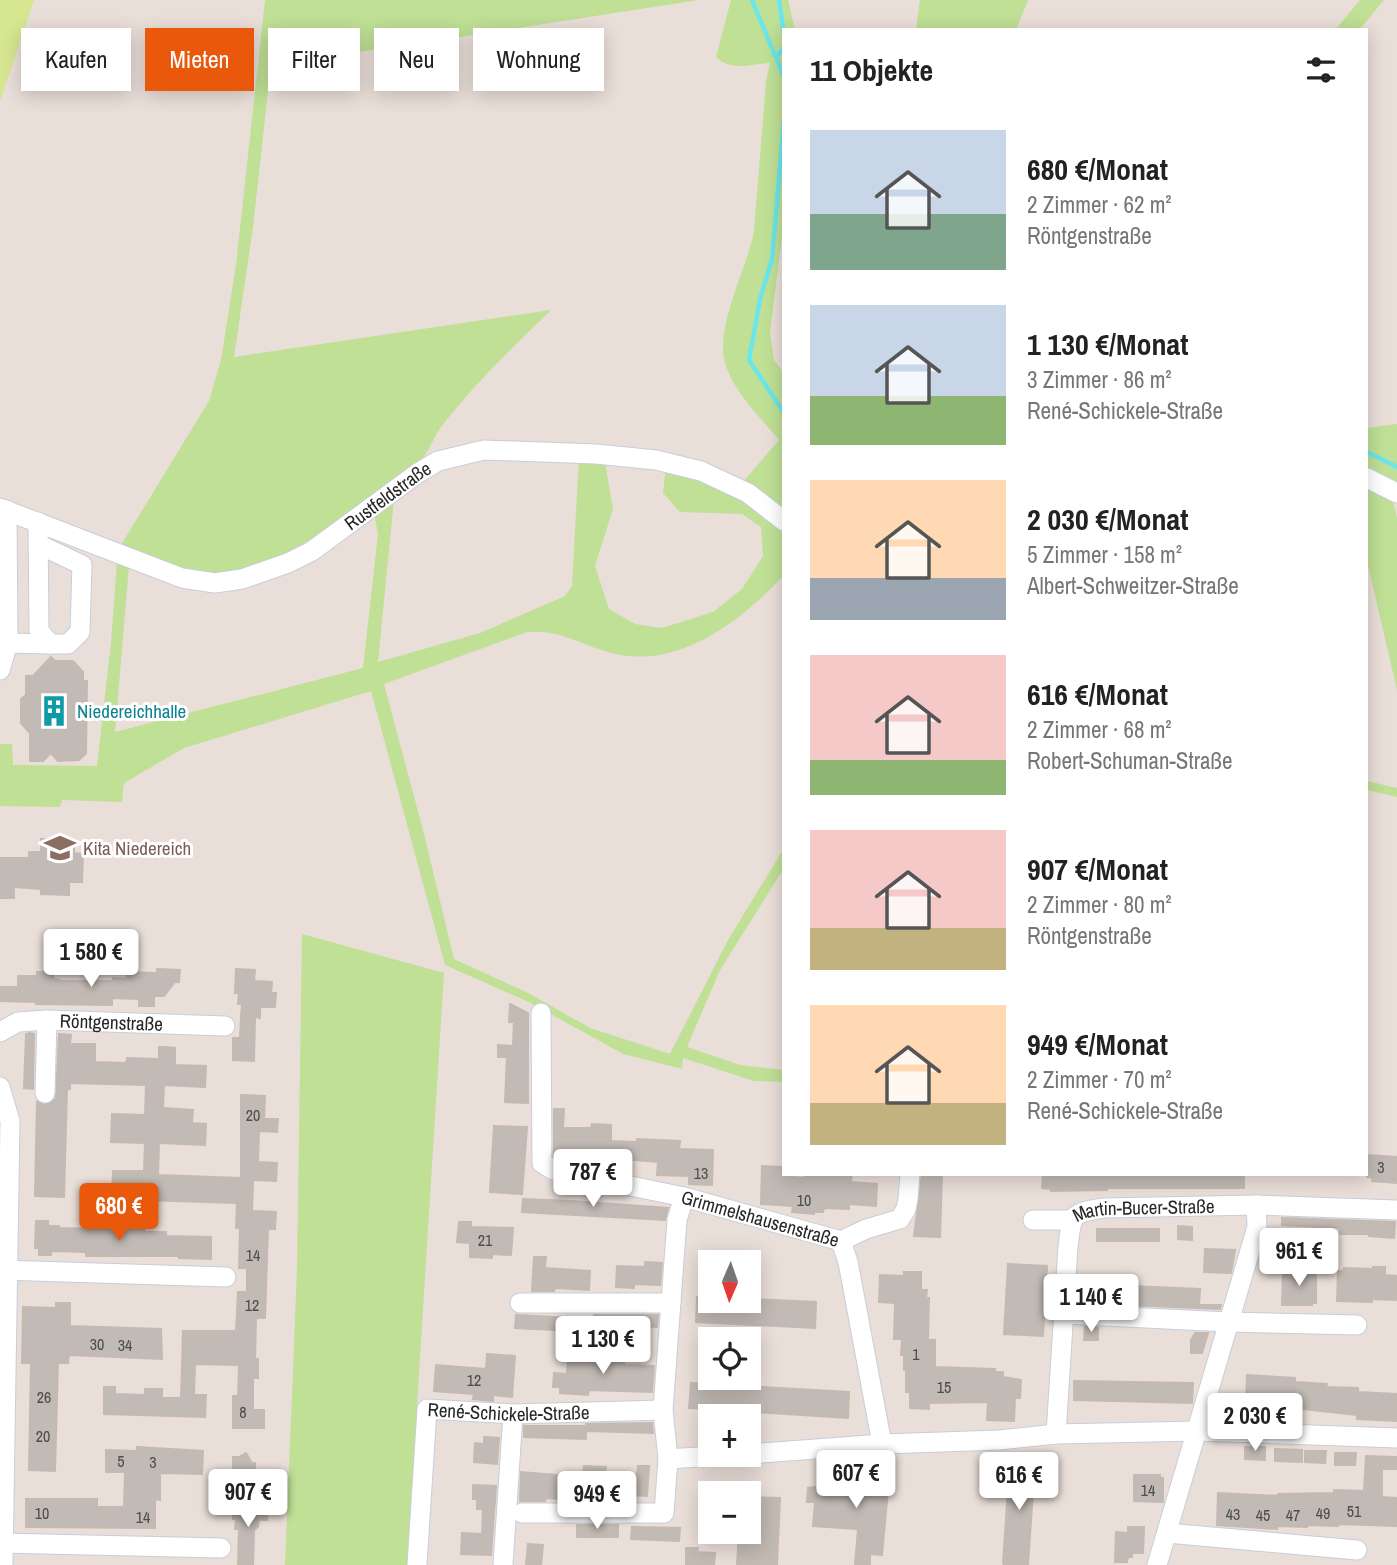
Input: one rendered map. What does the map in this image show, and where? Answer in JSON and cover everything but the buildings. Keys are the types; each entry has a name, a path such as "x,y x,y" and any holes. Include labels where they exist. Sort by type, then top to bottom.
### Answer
{"street":[{"name":"Rustfeldstraße","path":"4,509 182,578 215,583 242,579 288,563 312,551 438,461 484,450 596,454 656,460 701,471 748,494 782,520"},
{"path":"1368,478 1397,493"},
{"path":"0,670 8,642 4,509"},
{"path":"38,522 39,631 50,644"},
{"path":"8,642 68,644 80,632 82,565 38,544"},
{"name":"Grimmelshausenstraße","path":"541,1013 542,1163 553,1170 684,1197 841,1241 848,1262 882,1444"},
{"path":"45,1093 47,1020"},
{"name":"Röntgenstraße","path":"0,1032 18,1022 47,1020 225,1026"},
{"path":"0,1087 10,1121 4,1270 3,1565"},
{"path":"841,1241 866,1229 900,1219 906,1209 910,1176"},
{"path":"522,1513 664,1513 668,1459 663,1410 677,1220 684,1197"},
{"path":"1157,1565 1257,1227 1256,1205"},
{"name":"Martin-Bucer-Straße","path":"1056,1434 1072,1220 1081,1211 1104,1208 1256,1205 1397,1210"},
{"path":"1033,1220 1072,1220"},
{"path":"4,1270 226,1277"},
{"path":"520,1303 671,1303"},
{"path":"1064,1314 1357,1325"},
{"name":"René-Schickele-Straße","path":"417,1565 427,1409 513,1414 663,1410"},
{"path":"503,1565 513,1414"},
{"path":"761,1453 882,1444 999,1440 1056,1434 1198,1431 1397,1438"},
{"path":"668,1459 698,1457"},
{"path":"1167,1533 1357,1550"},
{"path":"1,1543 221,1548"}],"green space":[{"path":"0,0 34,0 25,28 21,28 21,39 0,101"},
{"path":"265,0 699,0 518,28 473,28 473,35 459,37 459,28 374,28 374,50 360,52 360,28 268,28 268,91 253,227 234,357 551,310 466,396 412,469 302,544 251,568 227,574 206,575 173,567 121,545 209,401 221,360 236,265"},
{"path":"731,0 788,0 795,28 782,28 782,238 770,332 774,360 782,370 782,512 743,482 779,440 736,386 726,366 723,351 727,317 754,231 766,81 770,63 735,66 716,57"},
{"path":"920,0 1028,0 1017,28 916,28"},
{"path":"1360,0 1384,0 1361,28 1337,28"},
{"path":"1397,424 1397,486 1368,472 1368,428"},
{"path":"579,458 605,462 613,509 595,566 609,609 635,624 662,628 713,612 742,589 763,556 761,527 742,514 680,512 663,493 666,466 716,480 782,529 782,577 731,622 690,646 644,656 621,655 553,633 527,632 384,684 454,959 530,994 590,1028 670,1054 728,940 782,851 782,871 720,970 687,1047 740,1065 782,1070 782,1082 754,1081 683,1058 682,1069 623,1054 531,1003 445,965 371,691 184,748 124,783 122,802 62,800 60,807 0,806 0,744 12,744 13,765 97,766 117,561 129,566 115,732 363,668 378,534 374,513 394,499 378,662 480,633 565,596 572,586"},
{"path":"1368,485 1392,497 1397,518 1397,690 1368,565"},
{"path":"1368,781 1397,788 1397,797 1368,790"},
{"path":"302,934 444,973 407,1565 285,1565 297,1271"}],"waterway":[{"path":"752,0 782,72"},
{"path":"779,0 783,28"},
{"path":"776,57 782,50"},
{"path":"782,143 772,259 760,299 749,360 782,410"},
{"path":"1368,452 1397,467"}],"place":[{"name":"Niedereichhalle","path":"54,711"},
{"name":"Kita Niedereich","path":"60,848"}]}
